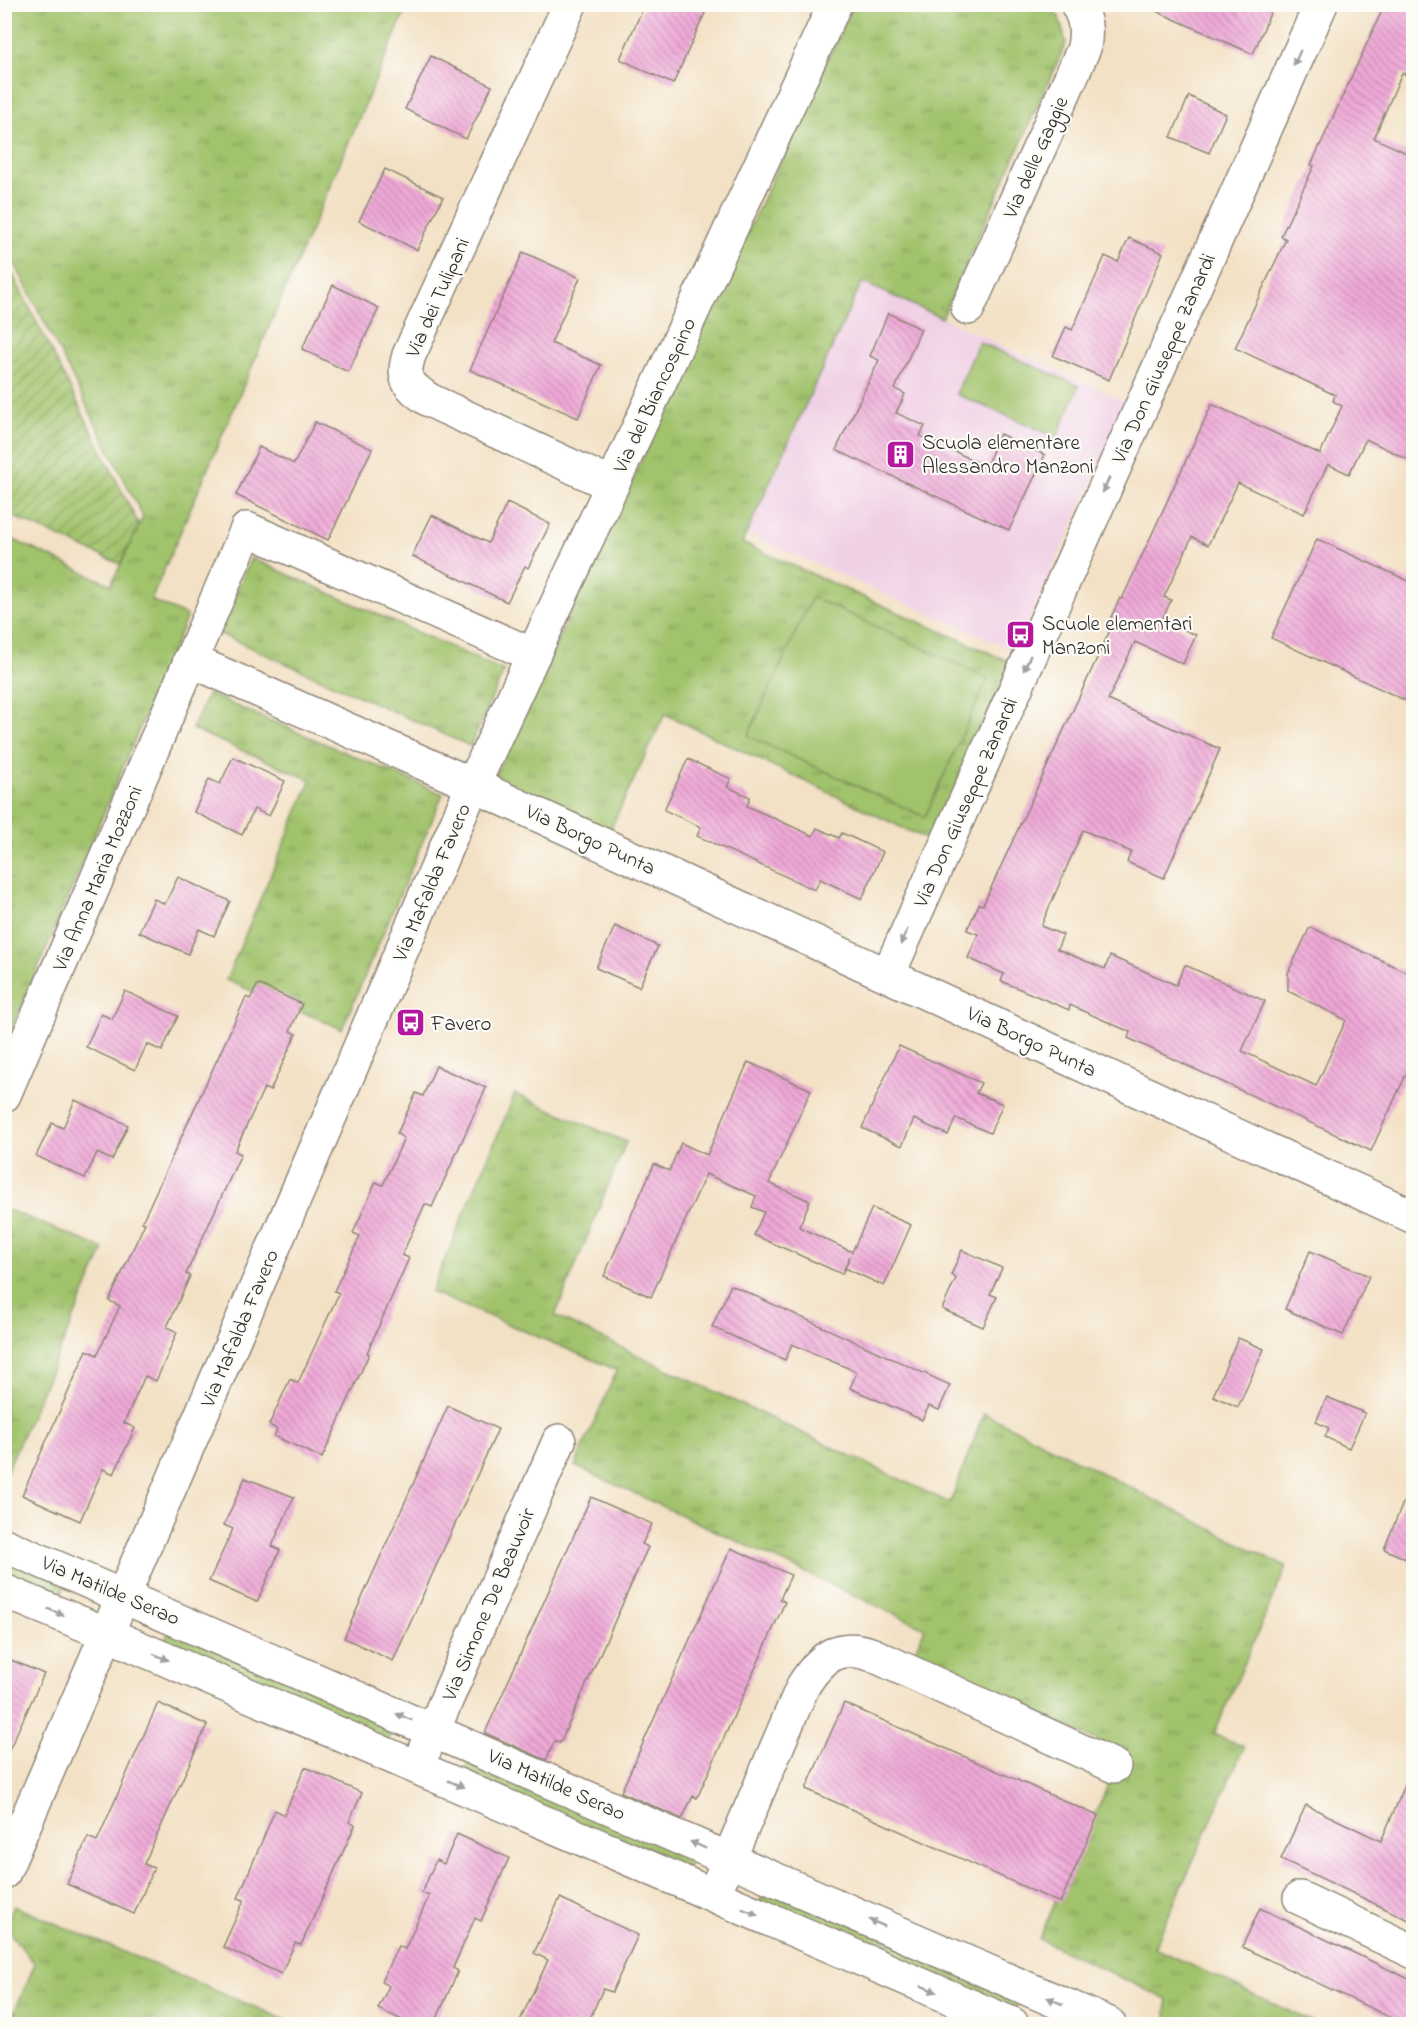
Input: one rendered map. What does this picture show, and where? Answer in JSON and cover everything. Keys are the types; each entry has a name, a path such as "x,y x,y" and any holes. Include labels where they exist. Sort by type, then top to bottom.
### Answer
{"street":[{"name":"Via dei Tulipani","path":"570,4 405,367 406,377 411,386 429,400 612,485"},
{"name":"Via del Biancospino","path":"473,785 835,4"},
{"name":"Via delle Gaggie","path":"968,308 1084,48 1087,31 1084,16 1077,4"},
{"name":"Via Don Giuseppe Zanardi","path":"888,975 1321,4"},
{"path":"190,660 247,530 533,655"},
{"name":"Via Borgo Punta","path":"190,660 473,785 1410,1214"},
{"name":"Via Anna Maria Mozzoni","path":"4,1095 190,660"},
{"name":"Via Mafalda Favero","path":"4,1872 473,785"},
{"name":"Via Simone De Beauvoir","path":"417,1767 559,1441"},
{"name":"Via Matilde Serao","path":"4,1545 1109,2025"},
{"name":"Via Matilde Serao","path":"4,1591 1012,2025"},
{"path":"714,1896 803,1686 820,1663 839,1651 856,1650 873,1655 1114,1766"},
{"path":"1300,1898 1413,1952"}],"shaded area":[{"path":"862,282 1129,403 1015,651 747,534"}],"green space":[{"path":"5,4 408,5 151,600 187,616 5,1046 5,536 111,585 143,517 5,244"},
{"path":"853,5 1049,5 1059,17 1066,43 942,318 862,282 742,543 1010,662 932,842 665,714 607,836 492,782"},
{"path":"5,259 139,525 120,564 5,513"},
{"path":"979,342 1079,386 1057,437 956,394"},
{"path":"251,558 504,671 470,746 218,633"},
{"path":"812,597 988,678 925,817 748,736"},
{"path":"208,694 443,794 342,1029 226,980 311,780 192,729"},
{"path":"515,1094 626,1142 555,1316 950,1503 984,1413 1286,1567 1214,1734 1244,1747 1154,1948 1317,2024 1167,2024 1168,2000 1039,1939 1123,1752 912,1657 925,1628 575,1466 617,1370 431,1292"},
{"path":"9,1210 104,1249 5,1475 4,1221"},
{"path":"4,1558 66,1583 58,1603 5,1581"},
{"path":"172,1624 396,1721 387,1742 163,1645"},
{"path":"472,1754 695,1851 686,1872 463,1774"},
{"path":"765,1887 1023,1996 1012,2016 758,1907"},
{"path":"14,1906 295,2024 9,2024 35,1964 5,1927"}],"building":[{"path":"645,4 709,4 673,84 620,59"},
{"path":"1140,4 1274,4 1253,54"},
{"path":"1385,4 1413,4 1413,78 1402,73 1374,138 1413,156 1413,462 1366,439 1349,474 1328,464 1304,514 1238,483 1208,545 1192,537 1164,597 1171,600 1162,620 1196,635 1183,664 1135,642 1108,700 1220,749 1164,878 1127,862 1131,852 1083,830 1041,926 1063,935 1057,949 1105,969 1110,956 1176,985 1185,965 1265,1001 1242,1051 1316,1086 1346,1020 1288,991 1288,973 1310,927 1413,975 1413,1059 1371,1151 1128,1038 1130,1032 1070,1005 1069,1010 1001,981 1004,974 968,958 978,934 967,930 979,904 983,905 1110,630 1106,628 1120,598 1122,599 1212,404 1320,454 1342,406 1333,401 1335,395 1235,348 1286,239 1281,236 1314,166 1311,165"},
{"path":"431,56 492,86 466,139 405,109"},
{"path":"1189,96 1226,114 1209,153 1171,137"},
{"path":"385,169 443,197 417,250 359,221"},
{"path":"1129,238 1163,253 1109,380 1053,356 1066,327 1072,330 1105,256 1118,262"},
{"path":"523,252 580,278 551,343 601,365 578,418 470,370"},
{"path":"333,285 379,308 348,372 302,349"},
{"name":"Scuola elementare Alessandro Manzoni","path":"888,313 921,329 895,389 905,394 896,413 925,426 920,436 986,466 1000,434 1045,455 1009,530 836,450 879,360 870,356"},
{"path":"315,422 372,449 328,540 236,495 259,447 294,464"},
{"path":"507,503 550,524 528,568 525,566 507,602 412,556 432,515 488,543"},
{"path":"1317,539 1413,583 1413,704 1271,638"},
{"path":"233,757 285,781 269,816 254,809 242,835 194,812 209,779 220,784"},
{"path":"688,759 731,779 727,787 750,797 747,806 813,836 817,828 839,838 842,833 883,852 862,899 820,879 815,890 697,836 701,827 664,810"},
{"path":"178,877 230,901 214,936 199,929 188,954 139,932 154,899 165,904"},
{"path":"615,926 658,946 639,987 596,968"},
{"path":"258,984 302,1004 290,1031 296,1034 270,1091 264,1088 235,1151 241,1154 186,1274 190,1276 167,1327 177,1332 168,1354 156,1381 145,1376 124,1423 135,1428 114,1474 103,1469 80,1521 22,1495 87,1350 97,1355 120,1306 109,1301 145,1223 142,1222 246,997 250,999"},
{"path":"125,991 178,1016 162,1051 147,1044 135,1070 86,1047 101,1014 112,1019"},
{"path":"899,1046 981,1083 976,1093 1003,1104 990,1133 956,1118 948,1135 914,1119 902,1146 862,1128"},
{"path":"748,1062 811,1090 769,1183 810,1201 799,1227 852,1252 872,1208 911,1225 884,1286 845,1268 850,1256 842,1274 754,1235 764,1212 752,1207 756,1196 706,1174 651,1297 604,1276 654,1164 669,1171 681,1143 707,1155"},
{"path":"436,1066 486,1088 432,1207 425,1204 402,1255 409,1258 322,1458 274,1436 277,1429 269,1425 290,1379 298,1383 339,1293 334,1291 360,1236 353,1233 376,1182 383,1185 404,1138 397,1134 416,1093 423,1096"},
{"path":"75,1100 128,1125 112,1160 97,1153 85,1178 36,1156 52,1123 63,1128"},
{"path":"962,1250 1002,1268 990,1294 997,1297 983,1327 942,1309 956,1278 951,1275"},
{"path":"1310,1251 1369,1276 1343,1335 1285,1309"},
{"path":"731,1285 950,1385 939,1410 929,1406 922,1420 850,1388 857,1372 792,1344 785,1360 712,1327"},
{"path":"1238,1338 1264,1349 1238,1407 1213,1396"},
{"path":"1327,1397 1365,1413 1349,1448 1325,1437 1329,1428 1316,1422"},
{"path":"448,1406 498,1429 393,1661 344,1638"},
{"path":"245,1478 294,1497 272,1546 280,1550 257,1602 209,1581 233,1529 224,1525"},
{"path":"1413,1479 1413,1562 1384,1549"},
{"path":"591,1497 652,1524 642,1544 648,1547 560,1743 555,1741 546,1760 485,1733"},
{"path":"731,1548 791,1575 780,1599 785,1602 697,1798 693,1796 682,1819 621,1792"},
{"path":"4,1657 44,1674 4,1761"},
{"path":"158,1703 207,1725 144,1864 154,1868 134,1914 67,1884 88,1837 97,1841"},
{"path":"844,1703 1098,1816 1060,1903 806,1789"},
{"path":"305,1767 362,1793 349,1822 355,1825 301,1945 295,1943 281,1974 223,1947 244,1900 238,1898 275,1810 284,1815"},
{"path":"1413,1767 1413,1922 1281,1859 1306,1805 1381,1841"},
{"path":"457,1834 509,1858 481,1921 475,1918 453,1968 458,1971 434,2025 413,2025 378,2009 389,1986 381,1982 398,1946 405,1949 429,1896 422,1893 436,1860 444,1864"},
{"path":"560,1898 638,1935 612,1992 603,1989 587,2025 518,2025 548,1960 534,1953"},
{"path":"1260,1908 1413,1981 1413,2025 1406,2025 1242,1947"}],"place":[{"name":"Scuola elementare Alessandro Manzoni","path":"901,454"},
{"name":"Scuole elementari Manzoni","path":"1021,635"},
{"name":"Favero","path":"410,1023"}]}
